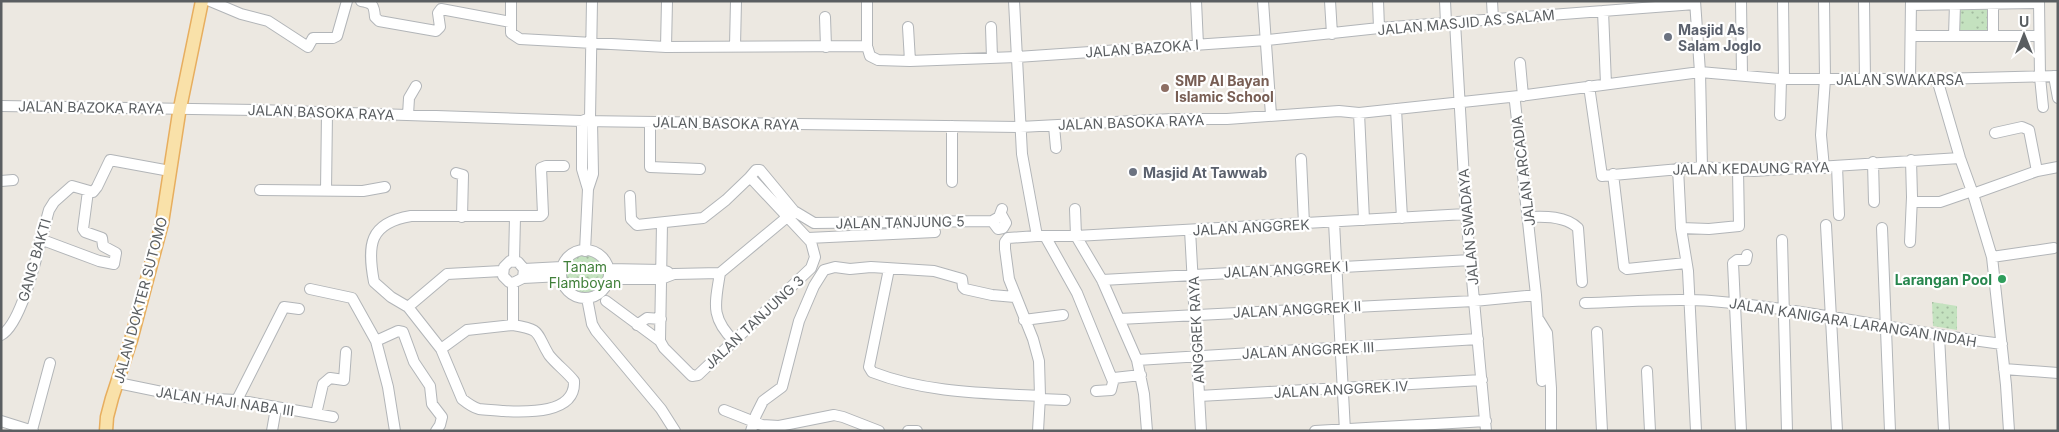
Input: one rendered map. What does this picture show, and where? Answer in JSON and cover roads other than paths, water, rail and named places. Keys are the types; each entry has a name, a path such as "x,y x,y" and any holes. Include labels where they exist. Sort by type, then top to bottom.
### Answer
{"main road":[{"name":"JALAN DOKTER SUTOMO","path":"106,431 107,417 162,223 180,111 202,1"}],"street":[{"path":"210,1 241,14 268,21 308,47 313,38 333,38 337,36 347,1"},
{"path":"361,1 371,3 374,6 376,20 436,31 440,28 438,13 441,10 511,22"},
{"path":"512,1 512,35 520,39 591,44 666,46 867,46 867,1"},
{"path":"585,250 588,189 593,174 589,118 592,1"},
{"path":"666,46 667,1"},
{"path":"735,46 736,1"},
{"path":"1014,1 1022,154 1041,236 1077,294 1112,379 1111,390 1096,391"},
{"path":"1196,1 1198,44"},
{"path":"1263,1 1272,116 1339,111 1359,113 1459,104"},
{"path":"1330,1 1332,34"},
{"path":"1378,1 1379,28"},
{"name":"JALAN SWADAYA","path":"1445,1 1450,23 1459,104 1466,214 1486,426"},
{"path":"1492,1 1493,19"},
{"path":"1741,1 1742,75"},
{"path":"1780,116 1783,79 1783,1"},
{"path":"1824,1 1826,80 1821,135 1824,168"},
{"path":"1864,1 1865,80"},
{"path":"1910,79 1911,3 1993,4 2039,2 2040,77 2044,107"},
{"path":"1695,3 1700,72 1702,167"},
{"name":"JALAN MASJID AS SALAM","path":"1267,40 1379,28 1603,11 1615,5 1695,3"},
{"path":"1954,36 1955,4"},
{"path":"1993,4 1993,36"},
{"path":"1603,11 1606,84"},
{"path":"825,17 826,46"},
{"path":"908,27 910,61"},
{"path":"991,27 992,58"},
{"path":"1911,36 2039,36"},
{"name":"JALAN BAZOKA I","path":"867,46 870,56 874,60 910,61 1018,57 1267,40"},
{"path":"1519,98 1520,64"},
{"name":"JALAN SWAKARSA","path":"1519,98 1590,86 1700,72 1783,79 1826,80 2056,76"},
{"path":"2056,76 2058,98"},
{"path":"1937,79 1992,257 2009,431"},
{"path":"408,115 410,98 416,86"},
{"name":"JALAN KEDAUNG RAYA","path":"1590,86 1602,176 1678,168 1702,167 1738,170 1824,168 1874,162 1960,158"},
{"name":"JALAN ARCADIA","path":"1459,104 1519,98 1542,381"},
{"name":"JALAN BAZOKA RAYA","path":"1,106 180,111"},
{"path":"1396,109 1402,218"},
{"name":"JALAN BASOKA RAYA","path":"180,111 327,112 589,118 650,122 1020,127 1272,116"},
{"path":"326,192 327,112"},
{"path":"1359,113 1364,220"},
{"path":"588,189 582,174 582,158 589,118"},
{"path":"650,122 650,167 700,169"},
{"path":"952,126 952,182"},
{"path":"1054,126 1056,148"},
{"path":"1995,133 2022,127 2028,130 2037,171"},
{"path":"582,158 593,158"},
{"path":"1301,159 1304,224"},
{"path":"40,239 98,261 114,264 116,253 103,246 102,238 85,232 83,229 88,191 93,192 97,187 110,160 170,171"},
{"path":"1910,242 1912,202 1911,160"},
{"path":"1874,162 1874,202"},
{"path":"441,349 467,330 513,325 531,328 538,333 550,356 574,380 574,388 567,401 548,410 530,412 479,409 468,404 462,398 441,349 408,307 390,298 374,282 372,241 376,232 388,222 401,218 462,216 538,217 542,215 541,168 546,166 564,166"},
{"path":"1837,166 1839,215"},
{"path":"1912,202 1940,202 2037,171 2058,167"},
{"path":"1678,168 1681,228 1689,301 1696,431"},
{"path":"1681,228 1709,229 1740,225 1738,170"},
{"path":"456,173 463,175 462,216"},
{"path":"1613,174 1624,267 1686,263"},
{"path":"630,196 631,219 637,225 703,218 726,200 750,177 791,214 808,238"},
{"path":"1,181 13,180"},
{"name":"GANG BAKTI","path":"1,335 8,330 19,313 49,210 54,202 70,187 75,186 88,191"},
{"path":"260,190 326,192 363,191 385,187"},
{"path":"1075,209 1076,236 1102,280 1137,360 1141,375 1147,431"},
{"name":"JALAN TANJUNG 5","path":"791,214 814,223 992,221 1002,212"},
{"path":"608,274 720,273 791,214"},
{"name":"JALAN ANGGREK","path":"1015,297 1008,279 1005,242 1008,238 1076,236 1466,214"},
{"path":"1529,217 1548,216 1573,223 1578,228 1582,282"},
{"path":"514,261 515,218"},
{"path":"912,221 913,233"},
{"path":"1334,222 1341,389 1345,430"},
{"path":"660,340 662,223"},
{"path":"1826,224 1837,431"},
{"path":"1882,228 1890,431"},
{"name":"ANGGREK RAYA","path":"1190,230 1201,431"},
{"name":"JALAN TANJUNG 5","path":"808,238 935,232"},
{"name":"JALAN TANJUNG 3","path":"660,340 664,348 692,376 698,375 811,268 815,257 814,246 808,238"},
{"path":"1782,240 1787,431"},
{"path":"1992,257 2054,248"},
{"path":"585,250 598,254 602,258 608,274 601,292 587,298 580,298 565,288 562,272 571,255 585,250"},
{"path":"1741,431 1734,303 1734,263 1737,260 1746,260 1747,255"},
{"name":"JALAN ANGGREK I","path":"1102,280 1470,260"},
{"path":"513,325 520,276 520,263 514,261 506,264 502,272 505,279 520,276 562,272"},
{"path":"752,426 763,401 782,387 789,366 799,321 814,286 824,270 835,267 890,268 945,273 962,278 963,288 965,289 992,295 1015,297 1033,339 1039,361 1040,398 1038,431"},
{"path":"890,268 869,367 872,372 920,387 970,393 1065,400"},
{"path":"408,307 447,274 502,272"},
{"path":"720,273 716,309 723,330 735,342"},
{"path":"310,289 352,298 376,341 388,387 395,431"},
{"path":"1474,301 1536,295"},
{"path":"587,298 592,324 596,331 661,409 676,431"},
{"path":"606,301 660,340"},
{"name":"JALAN ANGGREK II","path":"1119,319 1338,306 1474,301"},
{"name":"JALAN KANIGARA LARANGAN INDAH","path":"1585,303 1689,301 1734,303 1831,316 1939,336 2002,344"},
{"path":"237,400 284,307 299,309"},
{"path":"1024,320 1063,314"},
{"path":"637,325 647,318 661,319"},
{"path":"1538,319 1547,333 1551,388 1551,431"},
{"path":"376,341 398,331 403,332 414,362 430,386 432,404 442,417 440,426 436,431"},
{"path":"1597,332 1602,431"},
{"path":"1939,336 1944,431"},
{"name":"JALAN ANGGREK III","path":"1137,360 1478,339"},
{"path":"316,414 323,384 327,379 344,380 346,352"},
{"path":"1,421 32,431 50,363"},
{"path":"2004,369 2058,373"},
{"path":"1647,372 1650,431"},
{"path":"1112,379 1141,375"},
{"name":"JALAN ANGGREK IV","path":"1200,396 1482,380"},
{"name":"JALAN HAJI NABA III","path":"118,382 190,398 237,400 333,417"},
{"path":"272,431 276,408"},
{"path":"724,410 752,426 770,426 834,415 843,416 879,431"},
{"path":"1315,431 1486,426"},
{"path":"908,431 917,431"}],"place":[{"name":"Masjid As Salam Joglo","path":"1668,37"},
{"name":"SMP Al Bayan Islamic School","path":"1165,88"},
{"name":"Masjid At Tawwab","path":"1133,172"},
{"name":"Larangan Pool","path":"2002,279"}],"park label":[{"name":"Tanam Flamboyan","path":"585,274"}]}
